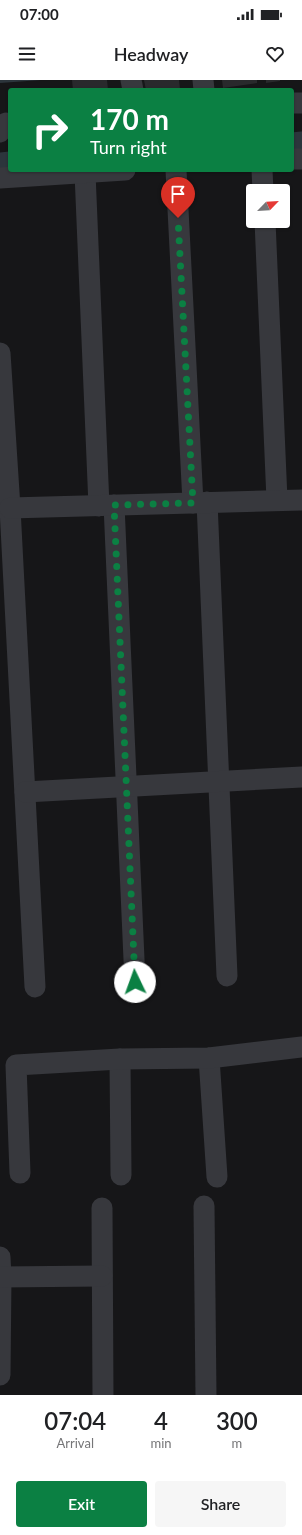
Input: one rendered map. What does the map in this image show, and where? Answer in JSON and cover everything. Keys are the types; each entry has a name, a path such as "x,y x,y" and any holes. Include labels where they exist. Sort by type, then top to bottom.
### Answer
{"street":[{"path":"0,178 98,172"},
{"path":"176,172 219,782 227,976"},
{"path":"262,172 263,184"},
{"path":"85,173 106,505 126,786 135,982"},
{"path":"265,228 278,500"},
{"path":"0,353 10,508 34,987"},
{"path":"10,508 302,500"},
{"path":"25,792 302,777"},
{"path":"20,1174 8,1065 120,1059 209,1058 302,1047"},
{"path":"209,1058 217,1177"},
{"path":"120,1059 121,1175"},
{"path":"204,1206 206,1395"},
{"path":"102,1208 104,1395"},
{"path":"0,1375 0,1270 102,1276"}],"shaded area":[{"path":"0,80 41,80 0,83"}],"building":[{"path":"72,80 107,80 108,88 73,88"},
{"path":"144,80 179,80 180,88 146,88"},
{"path":"222,80 257,80 257,83 223,88"},
{"path":"266,80 280,80 280,81 266,83"}],"waterway":[{"path":"294,142 302,141"},
{"path":"0,162 8,161"}],"route":[{"path":"135,982 114,505 193,503 178,218"}]}
